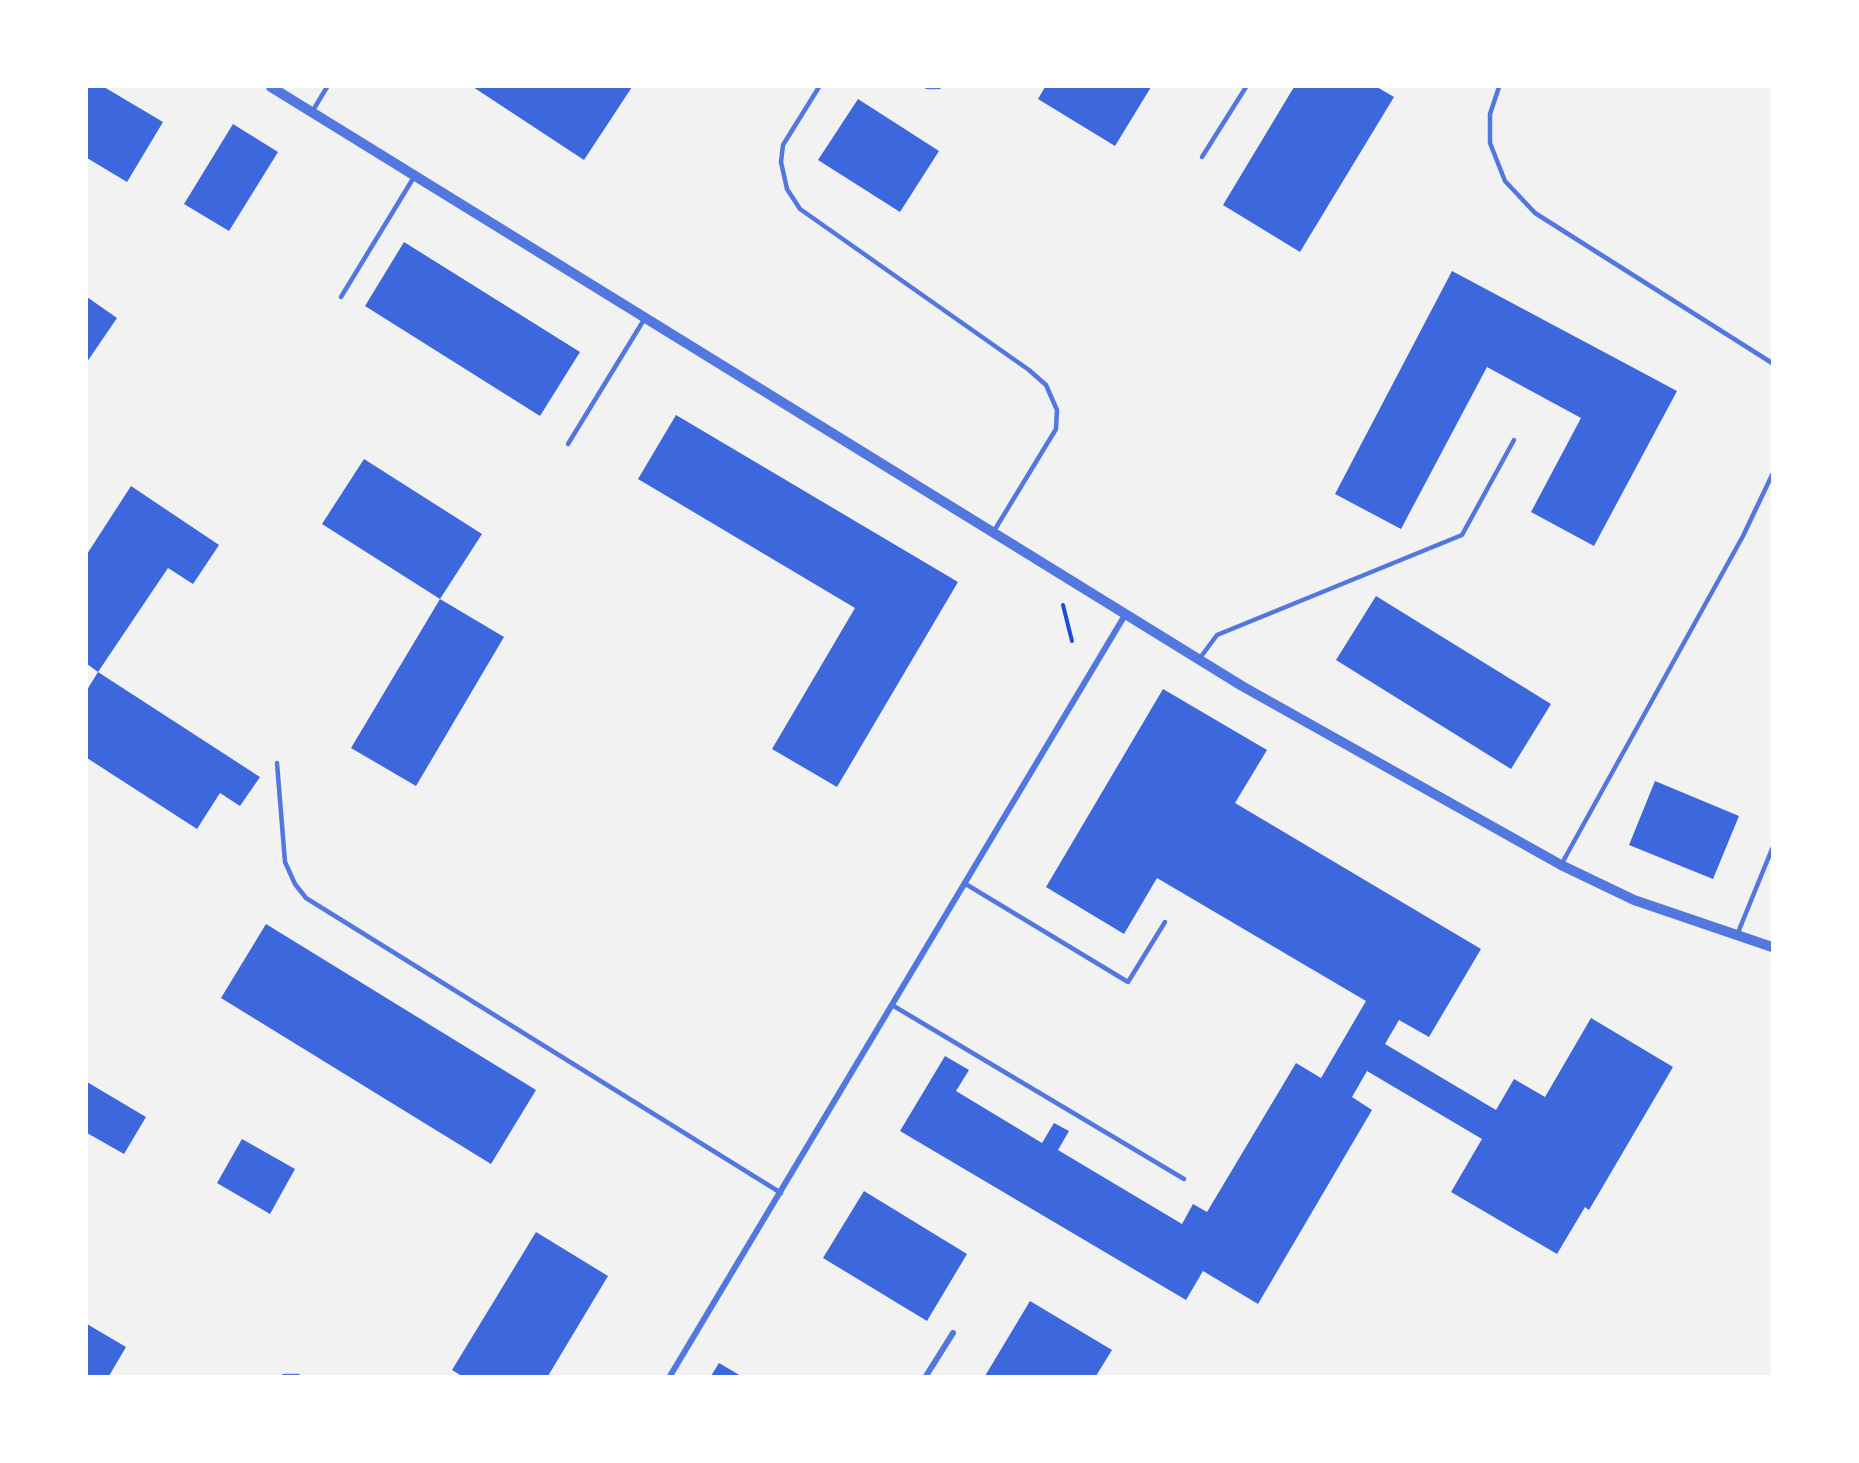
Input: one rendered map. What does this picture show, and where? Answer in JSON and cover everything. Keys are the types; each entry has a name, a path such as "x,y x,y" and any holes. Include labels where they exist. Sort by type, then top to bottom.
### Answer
{"street":[{"path":"271,87 1198,660 1561,865 1634,900 1772,947"},
{"path":"670,1376 1125,615"},
{"path":"926,1376 953,1333"}],"lane":[{"path":"312,112 327,87"},
{"path":"819,87 783,145 781,162 787,189 800,209 1029,369 1046,385 1057,410 1056,429 993,534"},
{"path":"927,87 939,87"},
{"path":"1202,157 1246,87"},
{"path":"1499,87 1490,114 1490,143 1505,181 1535,213 1772,363"},
{"path":"341,297 415,175"},
{"path":"568,444 645,318"},
{"path":"1198,660 1217,635 1462,535 1514,440"},
{"path":"1561,865 1743,536 1772,475"},
{"path":"277,763 285,862 295,884 306,898 781,1193"},
{"path":"1737,935 1772,849"},
{"path":"964,883 1128,982 1165,922"},
{"path":"892,1005 1184,1179"},
{"path":"284,1376 298,1376"}],"path":[{"path":"1063,601 1072,641"}],"building":[{"path":"87,87 104,87 163,122 127,182 87,158"},
{"path":"473,87 632,87 584,160"},
{"path":"1045,87 1151,87 1115,146 1038,99"},
{"path":"1294,87 1377,87 1394,97 1300,252 1223,205"},
{"path":"858,99 939,151 900,212 818,160"},
{"path":"233,124 278,152 229,231 184,204"},
{"path":"404,242 580,352 540,416 365,306"},
{"path":"1452,271 1677,391 1594,546 1531,512 1581,418 1487,367 1401,529 1335,494"},
{"path":"87,297 117,318 87,362"},
{"path":"676,415 958,582 837,787 772,749 855,608 638,479"},
{"path":"364,459 482,534 440,599 322,524"},
{"path":"131,486 219,545 193,584 168,568 98,672 87,664 87,554"},
{"path":"1376,596 1551,704 1511,769 1336,660"},
{"path":"440,599 504,637 416,786 351,748"},
{"path":"98,672 260,777 240,806 220,793 197,829 87,758 87,690"},
{"path":"1163,689 1267,750 1235,803 1481,949 1429,1037 1399,1020 1385,1044 1496,1110 1514,1079 1545,1097 1591,1018 1673,1067 1589,1210 1585,1207 1557,1254 1451,1192 1482,1139 1367,1071 1352,1097 1372,1110 1258,1304 1203,1271 1186,1300 900,1131 945,1056 969,1070 956,1091 1042,1143 1054,1123 1069,1131 1058,1150 1182,1224 1193,1204 1207,1212 1296,1063 1321,1078 1366,1001 1157,878 1124,934 1046,887"},
{"path":"1655,781 1739,816 1713,879 1629,845"},
{"path":"266,924 536,1090 491,1164 221,998"},
{"path":"87,1082 146,1117 124,1154 87,1133"},
{"path":"242,1139 295,1169 270,1214 217,1183"},
{"path":"864,1191 967,1254 927,1321 823,1258"},
{"path":"536,1232 608,1276 548,1376 462,1376 452,1370"},
{"path":"1030,1301 1112,1350 1096,1376 985,1376"},
{"path":"87,1324 126,1347 109,1376 87,1376"},
{"path":"719,1363 741,1376 711,1376"}]}
